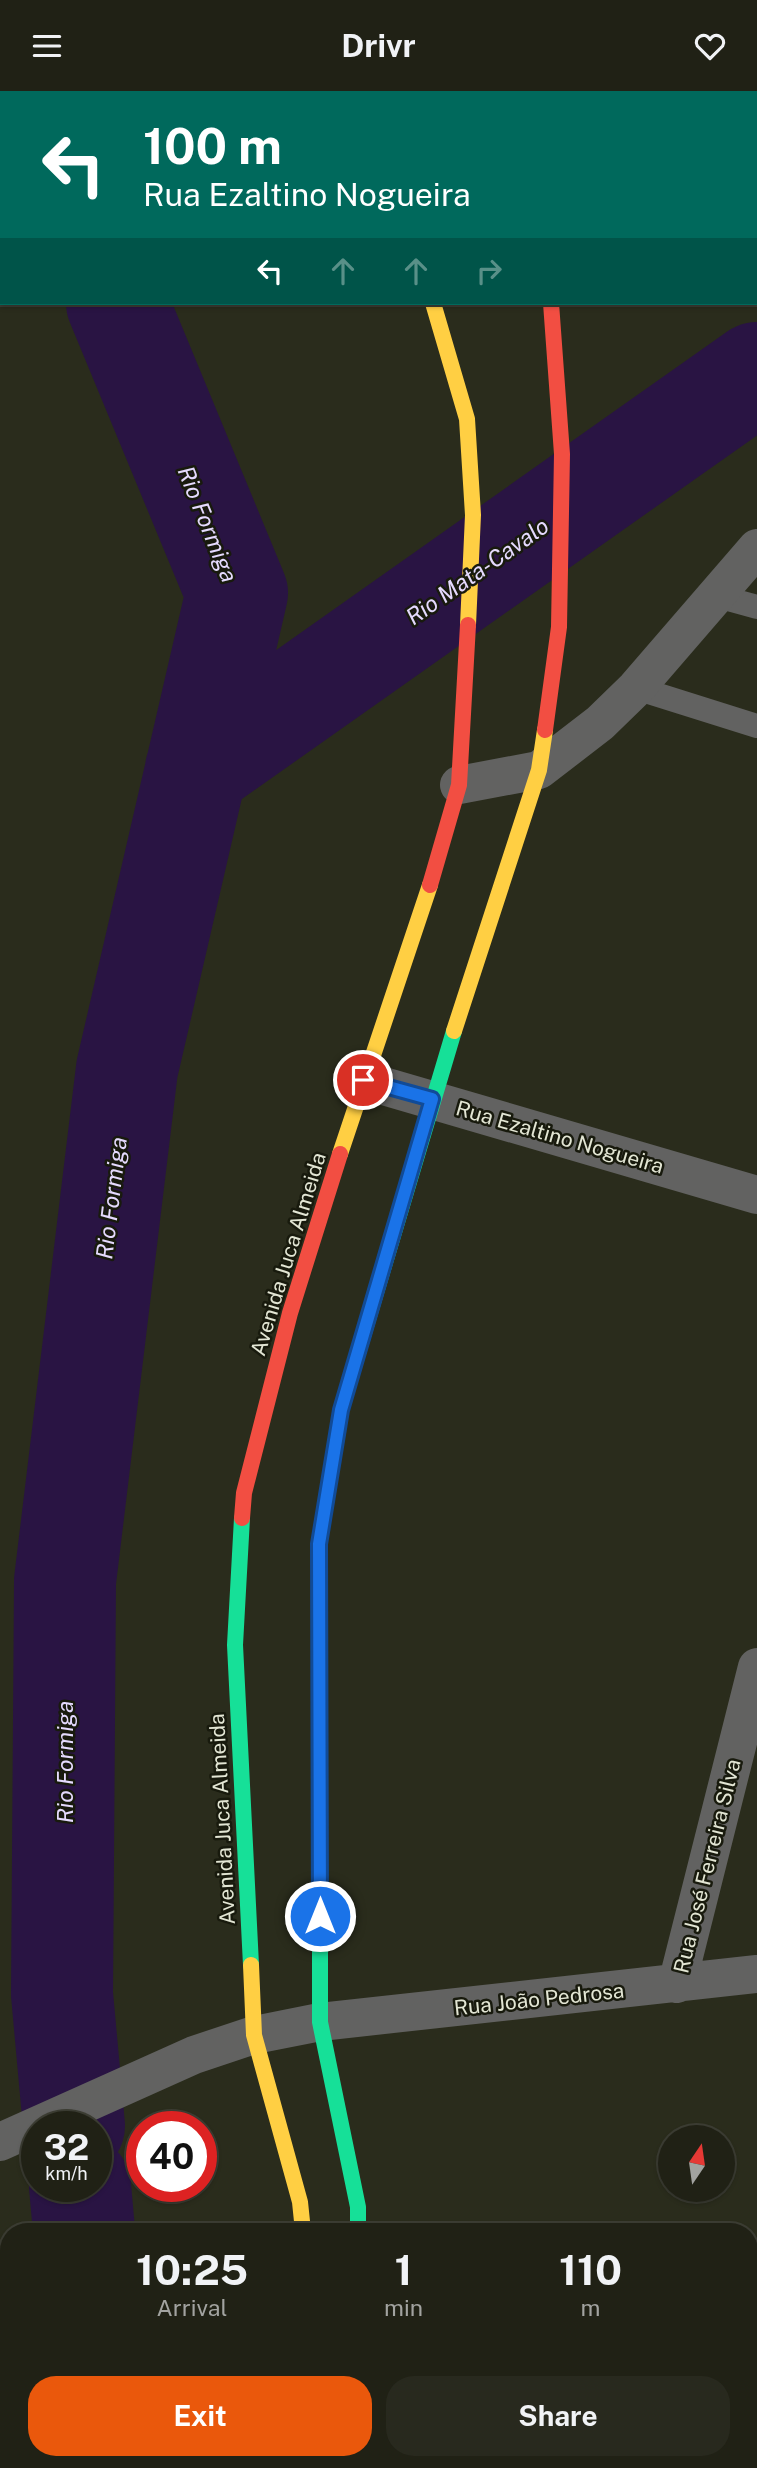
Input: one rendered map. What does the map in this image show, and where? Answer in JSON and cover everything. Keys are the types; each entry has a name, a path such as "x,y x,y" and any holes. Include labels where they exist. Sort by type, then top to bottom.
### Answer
{"street":[{"name":"Avenida Juca Almeida","path":"302,2223 300,2202 254,2035 235,1645 244,1493 290,1313 363,1080 435,870 461,767 473,515 467,419 434,305"},
{"path":"358,2223 358,2207 320,2022 319,1544 341,1410 432,1099 539,770 559,627 562,454 551,305"},
{"path":"461,767 539,770 600,723 636,688 757,548"},
{"name":"Rua Ezaltino Nogueira","path":"363,1080 757,1195"},
{"name":"Rua José Ferreira Silva","path":"677,1984 757,1667"},
{"name":"Rua João Pedrosa","path":"0,2142 194,2055 254,2035 320,2022 757,1974"}],"lane":[{"path":"717,596 757,607"},
{"path":"636,688 757,726"}],"waterway":[{"name":"Rio Formiga","path":"73,2111 62,1994 65,1581 127,1069 237,593 118,305"},
{"name":"Rio Mata-Cavalo","path":"196,769 757,373"},
{"name":"Rio Formiga","path":"81,2202 83,2223"}],"traffic: fast":[{"path":"319,1563 319,1544 341,1410 454,1031"},
{"path":"242,1518 235,1645 251,1965"},
{"path":"320,1823 320,2022 358,2207 358,2223"}],"traffic: slow":[{"path":"434,305 467,419 473,515 468,625"},
{"path":"454,1031 539,770 545,730"},
{"path":"340,1154 430,885"},
{"path":"251,1965 254,2035 300,2202 302,2223"}],"traffic: jam":[{"path":"545,730 559,627 562,454 551,305"},
{"path":"430,885 459,785 468,625"},
{"path":"242,1518 244,1493 290,1313 340,1154"},
{"path":"319,1563 320,1823"}],"route":[{"path":"320,1916 319,1544 341,1410 432,1099 363,1080"}]}
